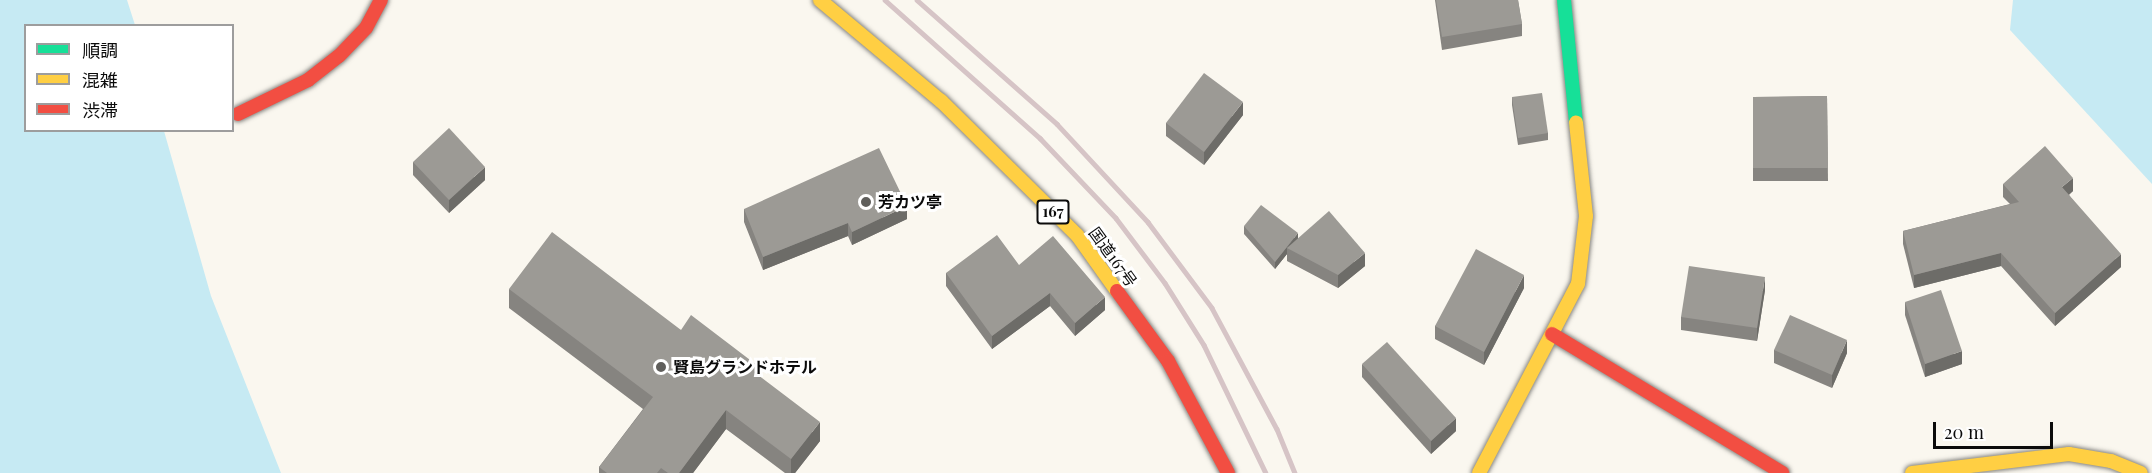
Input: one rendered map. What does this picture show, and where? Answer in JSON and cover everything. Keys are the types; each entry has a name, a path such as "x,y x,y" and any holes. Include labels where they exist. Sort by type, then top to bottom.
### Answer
{"main road":[{"path":"238,114 308,80 339,56 366,28 381,0"},
{"name":"国道167号","path":"820,0 941,101 1077,236 1168,361 1228,473"},
{"path":"1479,473 1578,284 1586,216 1564,0"},
{"path":"1552,334 1782,473"},
{"path":"1911,473 2069,454 2111,461 2141,473"}],"water":[{"path":"0,0 127,0 135,24 24,24 24,132 164,132 211,296 281,473 0,473"},
{"path":"2013,0 2152,0 2152,184 2010,30"}],"building":[{"path":"1436,0 1518,0 1522,24 1442,37"},
{"path":"1204,73 1243,102 1204,152 1166,123"},
{"path":"1542,93 1548,133 1518,138 1512,97"},
{"path":"1827,96 1828,168 1753,168 1753,97"},
{"path":"449,128 485,167 449,200 413,162"},
{"path":"2045,146 2073,178 2062,187 2121,254 2055,313 2001,253 1914,275 1903,231 2019,202 2003,184"},
{"path":"879,148 907,206 852,232 848,223 763,257 744,209"},
{"path":"1261,205 1298,233 1275,262 1244,226"},
{"path":"1329,211 1365,253 1338,275 1287,248"},
{"name":"賢島グランドホテル","path":"552,232 681,330 691,315 758,366 754,372 820,422 791,459 726,410 679,473 668,473 661,468 657,473 607,473 599,467 653,397 509,289"},
{"path":"997,235 1019,265 1053,236 1105,297 1075,323 1050,293 992,336 946,273"},
{"path":"1476,249 1524,275 1484,352 1435,326"},
{"path":"1689,266 1765,277 1757,328 1681,317"},
{"path":"1941,290 1962,351 1925,364 1905,302"},
{"path":"1790,315 1847,340 1832,375 1774,350"},
{"path":"1387,342 1456,418 1431,441 1362,364"}],"railway":[{"path":"885,0 1040,138 1116,218 1165,283 1204,345 1266,473"},
{"path":"917,0 1057,124 1148,222 1212,308 1277,429 1295,473"}],"traffic: fast":[{"path":"1564,0 1576,123"}],"traffic: slow":[{"path":"820,0 941,101 1077,235 1117,291"},
{"path":"1479,473 1578,284 1586,216 1576,123"},
{"path":"1912,473 2069,454 2111,461 2141,473"}],"traffic: jam":[{"path":"238,114 308,80 339,56 366,28 381,0"},
{"path":"1117,291 1168,361 1228,473"},
{"path":"1552,334 1782,473"}],"place":[{"name":"芳カツ亭","path":"866,202"},
{"name":"賢島グランドホテル","path":"661,367"}]}
